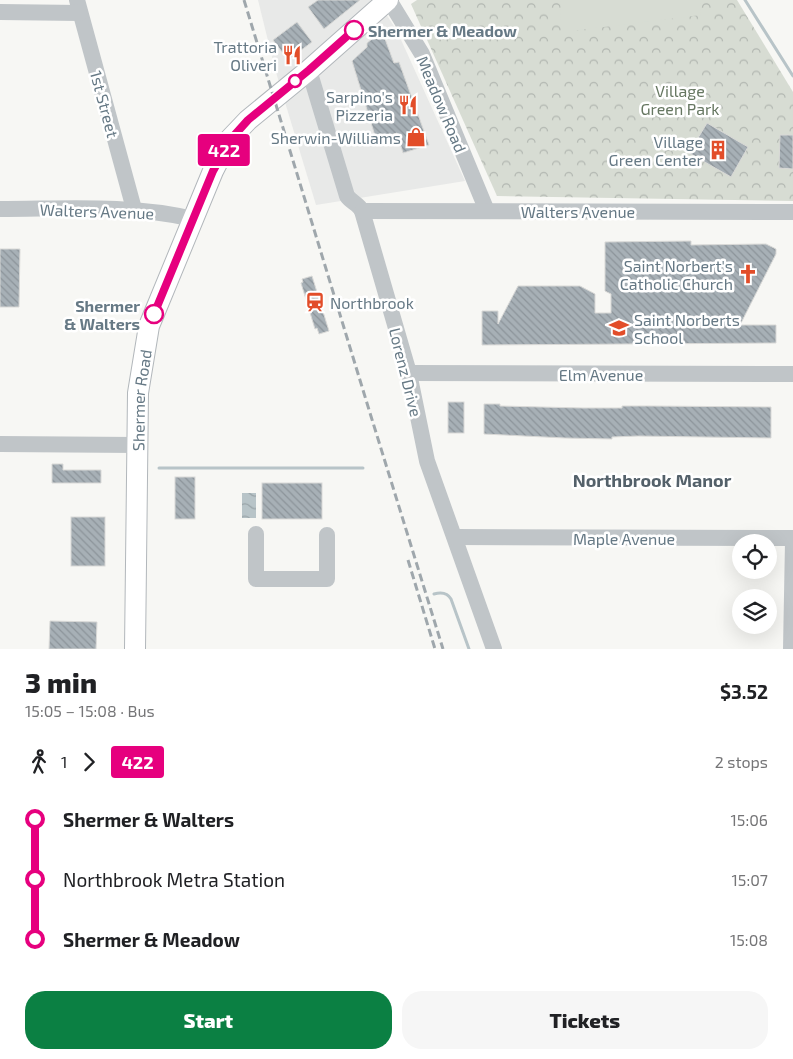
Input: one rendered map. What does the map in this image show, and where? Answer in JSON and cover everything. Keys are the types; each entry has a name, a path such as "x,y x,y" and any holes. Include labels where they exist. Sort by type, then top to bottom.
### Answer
{"main road":[{"name":"Shermer Road","path":"135,649 138,393 149,326 213,171 230,140 248,120 309,70 388,0"}],"street":[{"name":"Meadow Road","path":"388,0 422,54 487,211"},
{"path":"0,12 78,7"},
{"name":"1st Street","path":"78,7 134,209"},
{"name":"Lorenz Drive","path":"309,70 347,196 351,201 360,206 362,211 409,373 427,461 494,649"},
{"name":"Walters Avenue","path":"0,208 134,209 193,219"},
{"name":"Walters Avenue","path":"362,211 793,212"},
{"name":"Elm Avenue","path":"409,373 793,374"},
{"path":"0,444 137,446"},
{"path":"256,534 256,579 327,579 327,534"},
{"name":"Maple Avenue","path":"455,537 793,538"},
{"path":"791,649 793,542"}],"shaded area":[{"path":"258,0 377,0 397,31 465,181 316,205 275,69"}],"green space":[{"name":"Village Green Park","path":"417,0 737,0 793,92 793,201 497,196 411,4"},
{"path":"561,0 700,0 701,15 571,31 560,20"}],"water":[{"path":"242,493 256,493 256,518 242,518"}],"building":[{"path":"318,0 360,0 324,29 308,7"},
{"path":"297,22 312,42 288,60 273,40"},
{"path":"382,31 394,63 399,62 429,145 403,153 397,133 376,139 352,61 367,47 367,43"},
{"name":"Village Green Center","path":"707,123 748,147 731,177 689,153"},
{"path":"780,135 793,135 793,169 779,168"},
{"path":"691,241 691,245 766,244 776,249 776,254 740,325 776,325 776,343 482,345 482,311 498,311 498,324 518,286 580,286 595,294 595,313 611,313 611,294 605,291 605,242"},
{"path":"0,249 20,249 19,307 0,307"},
{"path":"312,276 329,331 319,334 317,328 315,329 301,283 303,282 302,279"},
{"path":"448,402 464,402 464,433 448,433"},
{"path":"484,404 582,408 622,408 622,406 771,407 771,438 638,436 612,437 612,439 484,434"},
{"path":"52,464 63,464 63,470 101,470 101,483 52,483"},
{"path":"175,477 195,477 195,519 175,519"},
{"path":"262,483 322,483 322,519 262,519"},
{"path":"71,517 105,517 105,566 71,566"},
{"path":"50,621 97,622 96,649 49,649"}],"waterway":[{"path":"745,0 793,76"},
{"path":"159,468 363,468"},
{"path":"434,594 444,593 451,599 469,649"}],"railway":[{"path":"244,0 443,649"},
{"path":"408,560 435,649"}],"bus line":[{"name":"422","path":"154,314 213,171 230,140 248,120 354,30"}],"place":[{"name":"Shermer & Meadow","path":"354,30"},
{"name":"Trattoria Oliveri","path":"292,55"},
{"name":"Sarpino's Pizzeria","path":"408,105"},
{"name":"Sherwin-Williams","path":"416,137"},
{"name":"Village Green Center","path":"718,150"},
{"name":"Saint Norbert's Catholic Church","path":"748,274"},
{"name":"Northbrook","path":"315,302"},
{"name":"Shermer & Walters","path":"154,314"},
{"name":"Saint Norberts School","path":"619,328"}],"district":[{"name":"Northbrook Manor","path":"652,480"}]}
